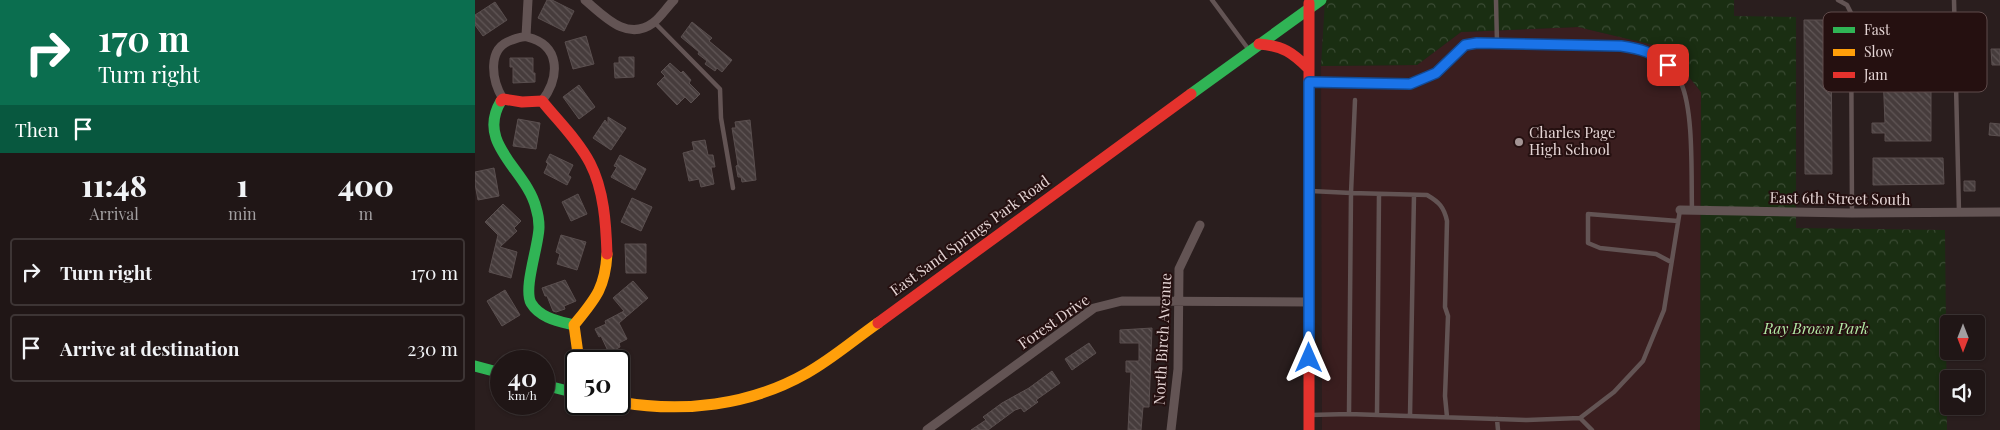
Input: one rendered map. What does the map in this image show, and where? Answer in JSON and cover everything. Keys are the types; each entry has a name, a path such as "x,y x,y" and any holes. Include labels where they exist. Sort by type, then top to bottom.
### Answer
{"street":[{"path":"526,36 528,0"},
{"path":"585,0 617,26 631,30 642,29 654,22 674,0"},
{"name":"East Sand Springs Park Road","path":"630,403 659,407 709,407 759,394 802,375 836,353 1254,47 1309,4 1321,0"},
{"path":"1309,4 1309,430"},
{"path":"503,99 496,87 493,68 498,50 509,41 526,36 546,45 555,61 554,78 548,93 542,101"},
{"path":"1254,47 1277,45 1285,48 1309,69"},
{"path":"503,99 522,102 542,101"},
{"path":"503,99 493,112 491,130 493,142 529,189 536,207 539,227 529,289 530,302 537,311 553,320 574,325"},
{"path":"542,101 572,136 591,163 599,186 604,214 606,267 603,282 595,297 574,325 577,350"},
{"name":"East 6th Street South","path":"1680,210 1959,214 2000,212"},
{"name":"North Birch Avenue","path":"1171,430 1178,369 1179,269 1201,225"},
{"name":"Forest Drive","path":"927,430 1094,308 1123,302 1309,302"},
{"path":"475,366 490,371"}],"lane":[{"path":"1212,0 1254,47"},
{"path":"1496,0 1497,43"},
{"path":"1838,0 1847,5 1850,12"},
{"path":"654,22 720,89 721,118 733,188"},
{"path":"1309,82 1410,84 1436,73 1465,45 1477,43 1621,46 1642,49 1668,65 1680,82 1686,99 1689,122 1692,210"},
{"path":"1852,92 1853,213"},
{"path":"1956,92 1959,214"},
{"path":"1349,414 1351,194 1355,100"},
{"path":"1308,191 1351,194 1427,195 1437,201 1444,209 1447,221 1445,307 1448,316 1447,417"},
{"path":"1377,415 1379,194"},
{"path":"1410,416 1414,195"},
{"path":"1309,415 1349,414 1527,420 1580,418 1614,392 1643,361 1665,310 1680,210"},
{"path":"1671,262 1656,254 1600,248 1587,243 1588,214 1679,221"},
{"path":"1580,418 1592,430"},
{"path":"1497,419 1498,430"}],"shaded area":[{"path":"1578,27 1666,48 1701,92 1700,430 1322,430 1321,66 1417,65 1461,32"}],"green space":[{"name":"Ray Brown Park","path":"1325,0 1734,0 1734,16 1796,17 1796,228 1945,230 1946,315 1940,315 1940,360 1946,360 1946,370 1940,370 1940,415 1947,415 1947,430 1700,430 1701,92 1666,48 1578,27 1461,32 1417,65 1321,66"}],"building":[{"path":"547,0 552,0 574,11 564,31 538,18"},
{"path":"495,2 507,20 483,36 475,25 475,15"},
{"path":"1804,20 1823,20 1823,92 1831,92 1832,174 1805,174"},
{"path":"692,22 712,38 709,41 732,60 722,72 717,68 715,71 705,64 707,61 698,54 699,52 681,37"},
{"path":"586,36 594,64 573,69 565,42"},
{"path":"1991,49 2000,49 2000,65 1992,65"},
{"path":"619,57 634,57 634,77 615,78 614,63 619,63"},
{"path":"510,58 533,58 535,82 513,83 513,67 510,67"},
{"path":"670,63 681,73 683,71 691,80 689,83 700,94 691,103 685,97 677,105 657,84 665,76 661,72"},
{"path":"579,85 595,107 579,119 563,97"},
{"path":"1884,92 1931,92 1931,141 1885,141 1885,133 1872,133 1872,123 1885,123"},
{"path":"608,117 626,128 611,150 593,138 605,120 608,124"},
{"path":"518,119 540,123 536,149 513,146"},
{"path":"750,120 756,180 742,182 741,177 738,177 732,128 736,128 735,122"},
{"path":"1990,123 2000,124 2000,136 1989,135"},
{"path":"705,140 708,155 713,155 715,167 711,167 714,184 701,187 699,179 689,181 683,153 694,150 692,142"},
{"path":"550,154 573,165 568,175 571,177 567,185 544,173"},
{"path":"620,155 646,169 635,190 611,177 617,167 614,166"},
{"path":"1873,158 1943,158 1944,184 1873,185"},
{"path":"494,168 499,196 478,200 475,172"},
{"path":"1964,181 1975,181 1975,191 1964,191"},
{"path":"578,194 587,214 571,221 562,202"},
{"path":"632,198 652,207 641,231 621,222"},
{"path":"503,204 521,221 514,228 517,231 500,247 517,252 511,278 489,272 498,235 485,222"},
{"path":"561,235 586,242 577,270 557,264 560,254 556,252"},
{"path":"625,244 646,244 646,273 626,273"},
{"path":"565,280 576,301 564,306 565,309 553,311 542,288"},
{"path":"633,281 648,298 619,323 627,339 619,343 620,347 614,350 608,350 601,336 599,337 595,329 606,324 605,321 624,311 613,298"},
{"path":"505,290 520,315 502,326 487,301"},
{"path":"1152,328 1149,407 1143,407 1141,430 1128,430 1131,372 1126,372 1126,361 1139,361 1139,343 1120,343 1120,330"},
{"path":"1089,343 1096,353 1072,370 1065,359"},
{"path":"1052,371 1060,383 1036,400 1038,402 1024,412 1021,408 1015,410 988,430 971,430 986,420 983,417 1002,403 1029,388"}],"traffic: fast":[{"path":"1191,94 1321,0"},
{"path":"501,101 495,116 494,131 498,144 531,194 538,218 538,235 529,287 531,303 544,315 574,325"},
{"path":"475,366 490,370"},
{"path":"555,388 565,390"}],"traffic: slow":[{"path":"577,350 574,325 598,293 604,276 607,254"},
{"path":"630,403 667,407 691,406 739,400 762,393 807,373 878,323"}],"traffic: jam":[{"path":"1309,3 1309,430"},
{"path":"1259,44 1281,48 1297,58 1309,69"},
{"path":"878,323 1191,94"},
{"path":"501,101 503,99 522,102 542,101 580,146 595,173 598,184 605,219 607,254"}],"place":[{"name":"Charles Page High School","path":"1519,142"}],"route":[{"path":"1309,358 1309,82 1410,84 1436,73 1465,45 1477,43 1621,46 1642,49 1668,65"}]}
